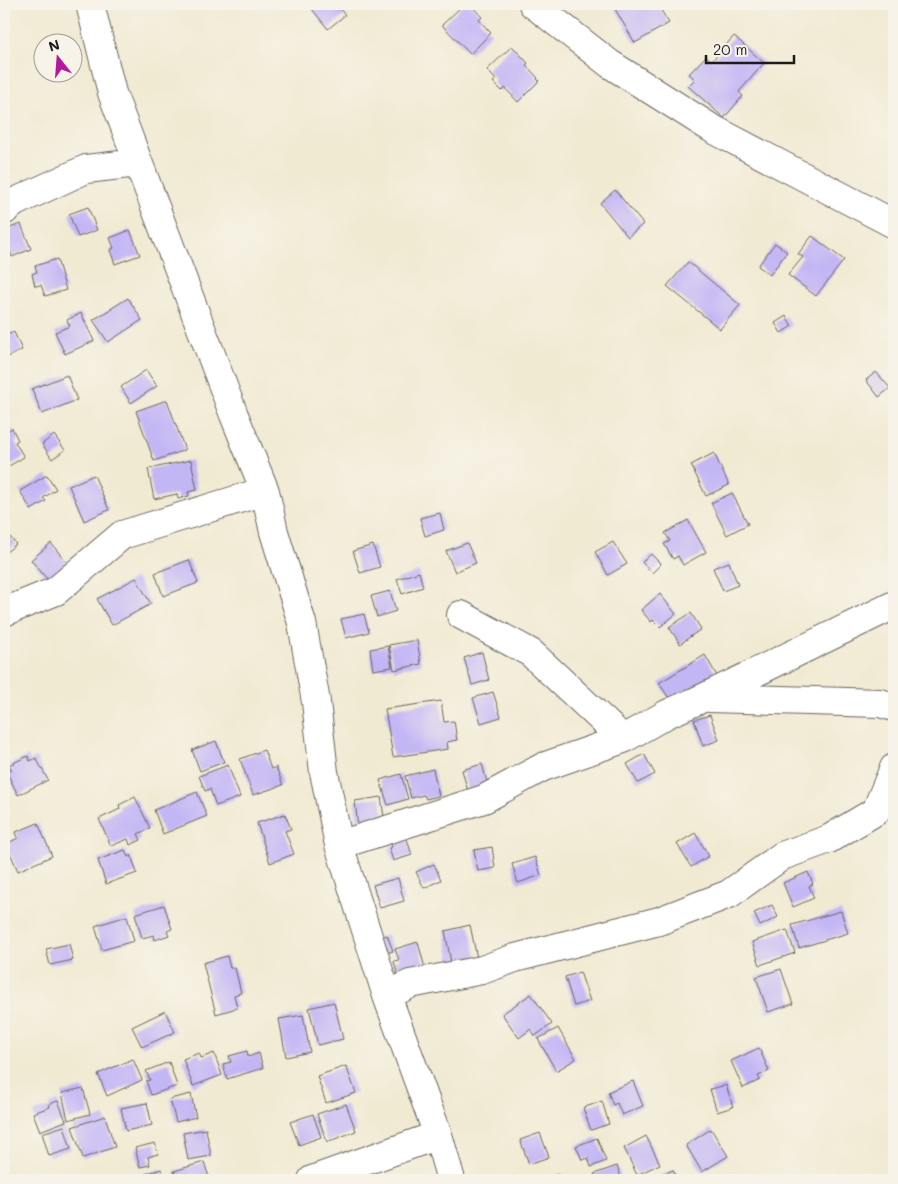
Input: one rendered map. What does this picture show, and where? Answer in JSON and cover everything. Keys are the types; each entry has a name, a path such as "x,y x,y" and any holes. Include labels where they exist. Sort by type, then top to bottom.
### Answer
{"street":[{"path":"90,4 112,93 234,415 266,491 274,532 302,623 316,702 324,772 339,845 387,996 438,1135 450,1180"},
{"path":"533,4 610,64 711,128 894,224"},
{"path":"4,211 15,202 86,169 138,163"},
{"path":"4,612 56,591 122,535 266,491"},
{"path":"339,845 484,799 543,768 623,739 667,714 894,605"},
{"path":"461,615 531,653 623,739"},
{"path":"703,698 880,703 894,707"},
{"path":"387,996 410,984 482,970 515,958 658,921 729,894 782,856 829,839 876,811 894,768"},
{"path":"312,1180 438,1135"}],"building":[{"path":"308,4 343,4 345,5 340,9 345,15 328,29"},
{"path":"464,4 470,4 482,17 479,20 491,33 470,54 442,25"},
{"path":"612,4 657,4 669,23 635,43"},
{"path":"734,36 764,63 739,92 743,96 724,118 688,86 695,79 689,74 706,56 712,61"},
{"path":"512,46 528,63 526,65 539,81 518,102 505,88 502,91 493,82 496,80 487,70"},
{"path":"615,190 643,224 628,237 600,203"},
{"path":"88,207 97,230 78,237 69,214"},
{"path":"21,224 31,249 12,257 4,230"},
{"path":"130,230 140,255 115,264 110,250 114,248 110,238"},
{"path":"812,236 844,260 816,296 788,275 803,257 798,254"},
{"path":"775,243 787,252 770,275 758,266"},
{"path":"57,259 66,290 45,296 41,285 35,286 32,274 37,272 35,266"},
{"path":"688,262 740,305 720,329 667,286"},
{"path":"128,298 142,320 108,342 93,320"},
{"path":"81,313 94,341 65,354 55,332 70,326 67,320"},
{"path":"786,316 792,326 781,333 775,323"},
{"path":"14,332 22,350 4,359 4,336"},
{"path":"146,370 157,386 131,403 121,387"},
{"path":"876,372 890,388 879,397 866,380"},
{"path":"67,375 77,400 42,414 32,389"},
{"path":"167,400 185,450 154,461 136,411"},
{"path":"12,428 18,440 15,442 24,457 4,469 4,433"},
{"path":"54,435 65,450 52,459 42,444"},
{"path":"714,453 729,485 706,496 691,465"},
{"path":"191,460 197,490 188,492 189,496 178,499 177,494 154,499 148,469"},
{"path":"47,475 56,489 43,498 46,501 31,510 20,491"},
{"path":"94,475 109,510 84,521 69,486"},
{"path":"732,493 748,524 727,535 711,503"},
{"path":"440,513 444,530 425,536 420,518"},
{"path":"688,520 706,552 683,565 678,556 673,559 664,544 670,541 665,533"},
{"path":"4,530 16,544 4,554"},
{"path":"613,542 627,564 608,575 595,552"},
{"path":"51,543 72,569 52,585 31,560"},
{"path":"467,543 476,563 455,572 446,551"},
{"path":"373,545 380,567 360,573 353,551"},
{"path":"651,554 661,564 652,573 642,562"},
{"path":"189,560 198,583 163,596 155,573"},
{"path":"729,562 738,585 723,591 713,568"},
{"path":"419,572 423,587 402,594 397,579"},
{"path":"136,578 151,604 112,625 97,599"},
{"path":"390,591 396,611 377,617 371,596"},
{"path":"660,594 676,614 660,627 653,620 651,622 641,610"},
{"path":"691,613 701,629 680,644 669,627"},
{"path":"364,614 369,632 346,638 341,619"},
{"path":"417,640 421,664 394,670 389,645"},
{"path":"388,646 392,667 373,670 370,649"},
{"path":"482,652 489,680 472,685 464,658"},
{"path":"705,655 717,676 672,703 659,683"},
{"path":"493,692 501,717 481,723 473,698"},
{"path":"441,701 444,722 454,721 457,740 447,742 448,749 393,757 385,709"},
{"path":"710,715 719,740 703,746 694,720"},
{"path":"216,741 224,762 200,771 192,750"},
{"path":"264,750 271,769 276,767 283,785 253,795 240,759"},
{"path":"644,754 655,774 638,783 627,764"},
{"path":"28,756 30,761 36,758 48,780 18,795 7,773 12,770 9,765"},
{"path":"482,764 489,789 469,795 462,770"},
{"path":"228,765 240,797 216,806 210,789 205,791 199,776"},
{"path":"433,769 439,796 426,799 424,795 411,798 405,776"},
{"path":"401,774 408,799 388,805 380,780"},
{"path":"197,792 207,816 163,834 154,810"},
{"path":"135,797 150,828 138,834 141,840 130,845 128,839 111,846 99,819 120,809 119,805"},
{"path":"381,797 385,824 358,828 355,801"},
{"path":"285,814 291,829 285,831 294,854 270,863 257,823"},
{"path":"38,823 52,856 18,871 6,844 18,838 16,832"},
{"path":"405,833 412,855 393,861 389,848 392,847 390,838"},
{"path":"695,833 709,856 691,867 677,844"},
{"path":"492,847 495,868 478,871 474,850"},
{"path":"125,850 128,857 131,855 137,873 106,884 98,860"},
{"path":"535,857 541,875 518,883 512,864"},
{"path":"434,864 441,880 424,888 416,872"},
{"path":"808,872 813,884 809,886 814,898 793,907 783,883"},
{"path":"398,878 404,901 380,908 373,885"},
{"path":"164,905 172,929 167,931 169,935 155,940 154,935 142,938 135,914"},
{"path":"772,905 778,917 760,926 754,913"},
{"path":"841,911 848,933 799,948 792,925"},
{"path":"127,916 134,941 102,950 95,926"},
{"path":"470,925 478,963 452,968 445,931"},
{"path":"787,930 795,953 760,965 752,942"},
{"path":"387,935 393,951 380,955 375,939"},
{"path":"418,942 426,972 399,980 394,961 399,960 395,949"},
{"path":"69,944 73,960 50,965 46,949"},
{"path":"227,956 230,968 235,968 241,993 234,995 237,1008 216,1014 203,963"},
{"path":"781,969 793,1004 768,1012 756,977"},
{"path":"580,972 590,1001 574,1006 565,977"},
{"path":"531,994 552,1024 535,1036 531,1029 519,1038 502,1014"},
{"path":"334,1002 343,1039 318,1045 309,1008"},
{"path":"165,1011 175,1032 142,1047 132,1027"},
{"path":"303,1015 310,1052 286,1057 279,1019"},
{"path":"558,1028 576,1059 556,1071 538,1039"},
{"path":"759,1048 769,1071 758,1076 760,1080 743,1088 731,1061"},
{"path":"247,1051 248,1057 259,1053 263,1068 227,1079 223,1064 231,1062 229,1056"},
{"path":"199,1053 201,1058 214,1053 222,1075 193,1086 183,1059"},
{"path":"133,1059 142,1080 107,1096 98,1074"},
{"path":"169,1062 177,1086 151,1095 146,1081 150,1080 146,1071"},
{"path":"346,1066 356,1093 326,1103 317,1076"},
{"path":"633,1081 643,1106 622,1115 617,1103 613,1105 608,1092"},
{"path":"726,1085 733,1107 717,1112 710,1089"},
{"path":"83,1088 90,1114 68,1120 62,1093"},
{"path":"191,1094 196,1117 176,1122 170,1099"},
{"path":"58,1101 66,1121 40,1131 33,1113 50,1107 49,1104"},
{"path":"602,1101 609,1124 591,1130 583,1108"},
{"path":"147,1103 152,1125 126,1131 121,1108"},
{"path":"346,1104 356,1131 327,1142 317,1114"},
{"path":"313,1114 321,1137 299,1145 290,1122"},
{"path":"105,1116 115,1147 83,1158 72,1127"},
{"path":"64,1126 71,1149 49,1156 42,1133"},
{"path":"206,1129 211,1156 188,1160 183,1133"},
{"path":"711,1129 728,1156 702,1172 686,1145"},
{"path":"540,1133 549,1157 529,1164 520,1140"},
{"path":"646,1136 660,1164 637,1175 624,1148"},
{"path":"597,1138 606,1161 591,1167 588,1158 582,1160 576,1146"},
{"path":"155,1143 158,1154 148,1157 150,1165 140,1167 135,1148"},
{"path":"204,1162 210,1180 177,1180 174,1171"},
{"path":"617,1166 622,1180 596,1180 594,1174"},
{"path":"161,1169 164,1180 126,1180"},
{"path":"673,1170 677,1180 654,1180 653,1178"},
{"path":"558,1174 560,1180 543,1180"},
{"path":"514,1176 516,1180 501,1180"}]}
